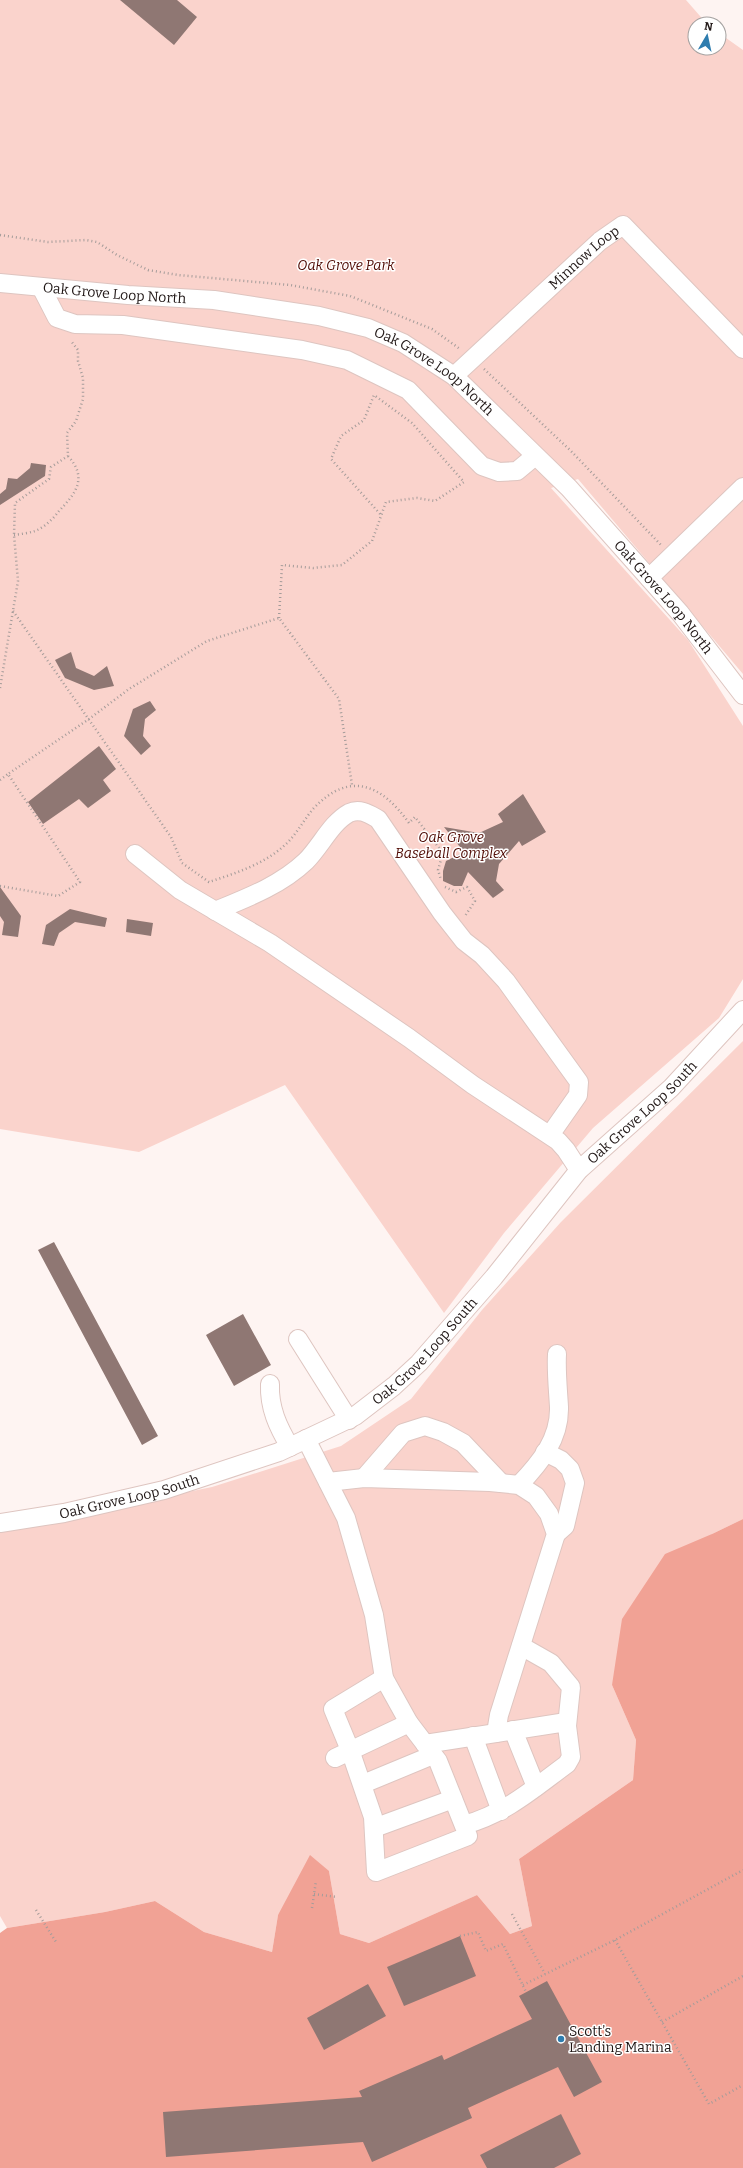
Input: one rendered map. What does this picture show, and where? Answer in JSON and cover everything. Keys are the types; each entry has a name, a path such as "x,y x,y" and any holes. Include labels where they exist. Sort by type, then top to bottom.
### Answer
{"street":[{"name":"Minnow Loop","path":"454,376 600,241 623,225 743,349"},
{"name":"Oak Grove Loop North","path":"0,283 214,300 319,316 368,328 404,343 454,376 569,488 680,613 743,695"},
{"path":"41,287 57,318 75,324 123,325 302,350 347,360 408,390 482,466 499,472 517,471 535,456"},
{"path":"649,578 743,488"},
{"path":"215,911 252,896 283,879 306,861 338,822 350,813 364,811 378,819 442,913 464,941 482,955 506,981 579,1082 578,1095 550,1135"},
{"path":"135,854 180,890 270,943 404,1035 473,1085 550,1135 566,1150 579,1170"},
{"name":"Oak Grove Loop South","path":"0,1523 64,1513 164,1490 298,1443 349,1420 394,1386 419,1363 494,1277 579,1170 671,1088 743,1010"},
{"path":"298,1339 349,1420"},
{"path":"519,1485 538,1464 554,1439 559,1408 556,1378 557,1354"},
{"path":"270,1384 269,1398 278,1427 298,1443 328,1482 346,1518 372,1608 384,1678 409,1723 438,1760 466,1830"},
{"path":"364,1478 403,1433 425,1426 443,1432 463,1443 501,1483"},
{"path":"536,1787 505,1732 499,1715 556,1534 565,1526 575,1483 570,1469 561,1460 545,1452"},
{"path":"328,1482 364,1478 519,1485 536,1496 544,1508 556,1534"},
{"path":"384,1678 333,1709 343,1754 363,1784 373,1817 376,1872 466,1830 501,1811 567,1764 571,1757 563,1724 571,1687 551,1663 521,1646"},
{"path":"343,1754 409,1723"},
{"path":"363,1784 429,1750 473,1736 563,1724"},
{"path":"473,1736 501,1811"},
{"path":"374,1828 453,1799"}],"path":[{"path":"14,535 36,531 50,522 77,489 77,466 68,456 67,434 76,421 83,399 83,385 78,361 78,350 68,337"},
{"path":"352,785 339,699 279,618 282,565 314,568 342,565 372,541 386,502 417,498 435,501 464,482 412,423 374,395 364,420 340,436 331,459 381,515"},
{"path":"0,688 18,580 14,535 15,503 49,479 51,467 68,456"},
{"path":"13,611 171,837 182,863 209,882 249,868 285,844 315,808 337,789 352,785 372,788 398,807 409,823 415,817 444,853 438,870 442,886 456,892 467,887 475,901 461,922"},
{"path":"0,780 89,719 129,689 207,641 279,618"},
{"path":"0,886 58,896 80,882 8,774"},
{"path":"523,1985 615,1940 743,1870"},
{"path":"312,1908 316,1881"},
{"path":"314,1894 337,1897"},
{"path":"36,1910 56,1942"},
{"path":"512,1914 545,1974"},
{"path":"460,1936 478,1932 486,1951 503,1944 526,1992"},
{"path":"615,1940 709,2104 743,2085"},
{"path":"662,2022 743,1976"}],"green space":[{"path":"0,0 686,0 700,16 687,16 687,56 727,56 727,39 743,50 743,674 578,479 551,488 688,640 743,726 743,979 719,1018 593,1128 504,1233 444,1313 285,1085 139,1152 0,1129"},
{"path":"743,1041 743,1519 712,1534 612,1685 636,1740 633,1780 519,1859 532,1926 510,1934 477,1895 369,1943 340,1934 329,1871 278,1915 272,1952 204,1932 155,1901 105,1912 7,1928 0,1916 0,1531 212,1487 341,1446 411,1399 482,1310 561,1222"}],"shaded area":[{"path":"743,1519 743,2168 0,2168 0,1933 7,1928 105,1912 155,1901 204,1932 272,1952 278,1915 310,1855 329,1871 340,1934 369,1943 477,1895 510,1934 532,1926 519,1859 633,1780 636,1740 612,1685 622,1619 665,1554"}],"building":[{"path":"120,0 177,0 197,17 174,45"},
{"path":"31,463 46,465 45,476 0,505 0,494 6,489 8,478 17,479 30,468"},
{"path":"71,652 76,668 94,676 107,666 114,686 94,690 65,678 55,660"},
{"path":"150,701 156,710 145,719 143,736 151,746 141,755 124,736 133,709"},
{"path":"99,746 116,769 103,780 111,791 88,808 79,799 43,824 28,802"},
{"path":"523,794 546,832 522,846 519,841 499,864 496,881 504,890 493,898 468,872 462,886 454,886 443,881 443,871 446,861 464,852 444,827 479,833 503,822 498,814"},
{"path":"0,887 21,916 18,937 2,935 4,922 0,916"},
{"path":"70,909 107,918 105,927 75,922 59,933 54,946 42,944 46,925"},
{"path":"127,919 153,923 151,936 126,932"},
{"path":"54,1242 158,1436 142,1445 38,1250"},
{"path":"243,1314 271,1365 234,1386 206,1335"},
{"path":"460,1936 476,1976 404,2006 387,1967"},
{"path":"547,1981 602,2082 574,2097 558,2067 468,2108 472,2118 372,2162 363,2142 166,2157 163,2112 362,2097 359,2091 442,2055 444,2060 532,2019 519,1996"},
{"path":"368,1984 386,2016 324,2050 307,2018"},
{"path":"561,2114 581,2154 554,2168 487,2168 480,2155"}],"place":[{"name":"Scott’s Landing Marina","path":"561,2039"}],"park label":[{"name":"Oak Grove Park","path":"346,265"},
{"name":"Oak Grove Baseball Complex","path":"451,846"}]}
